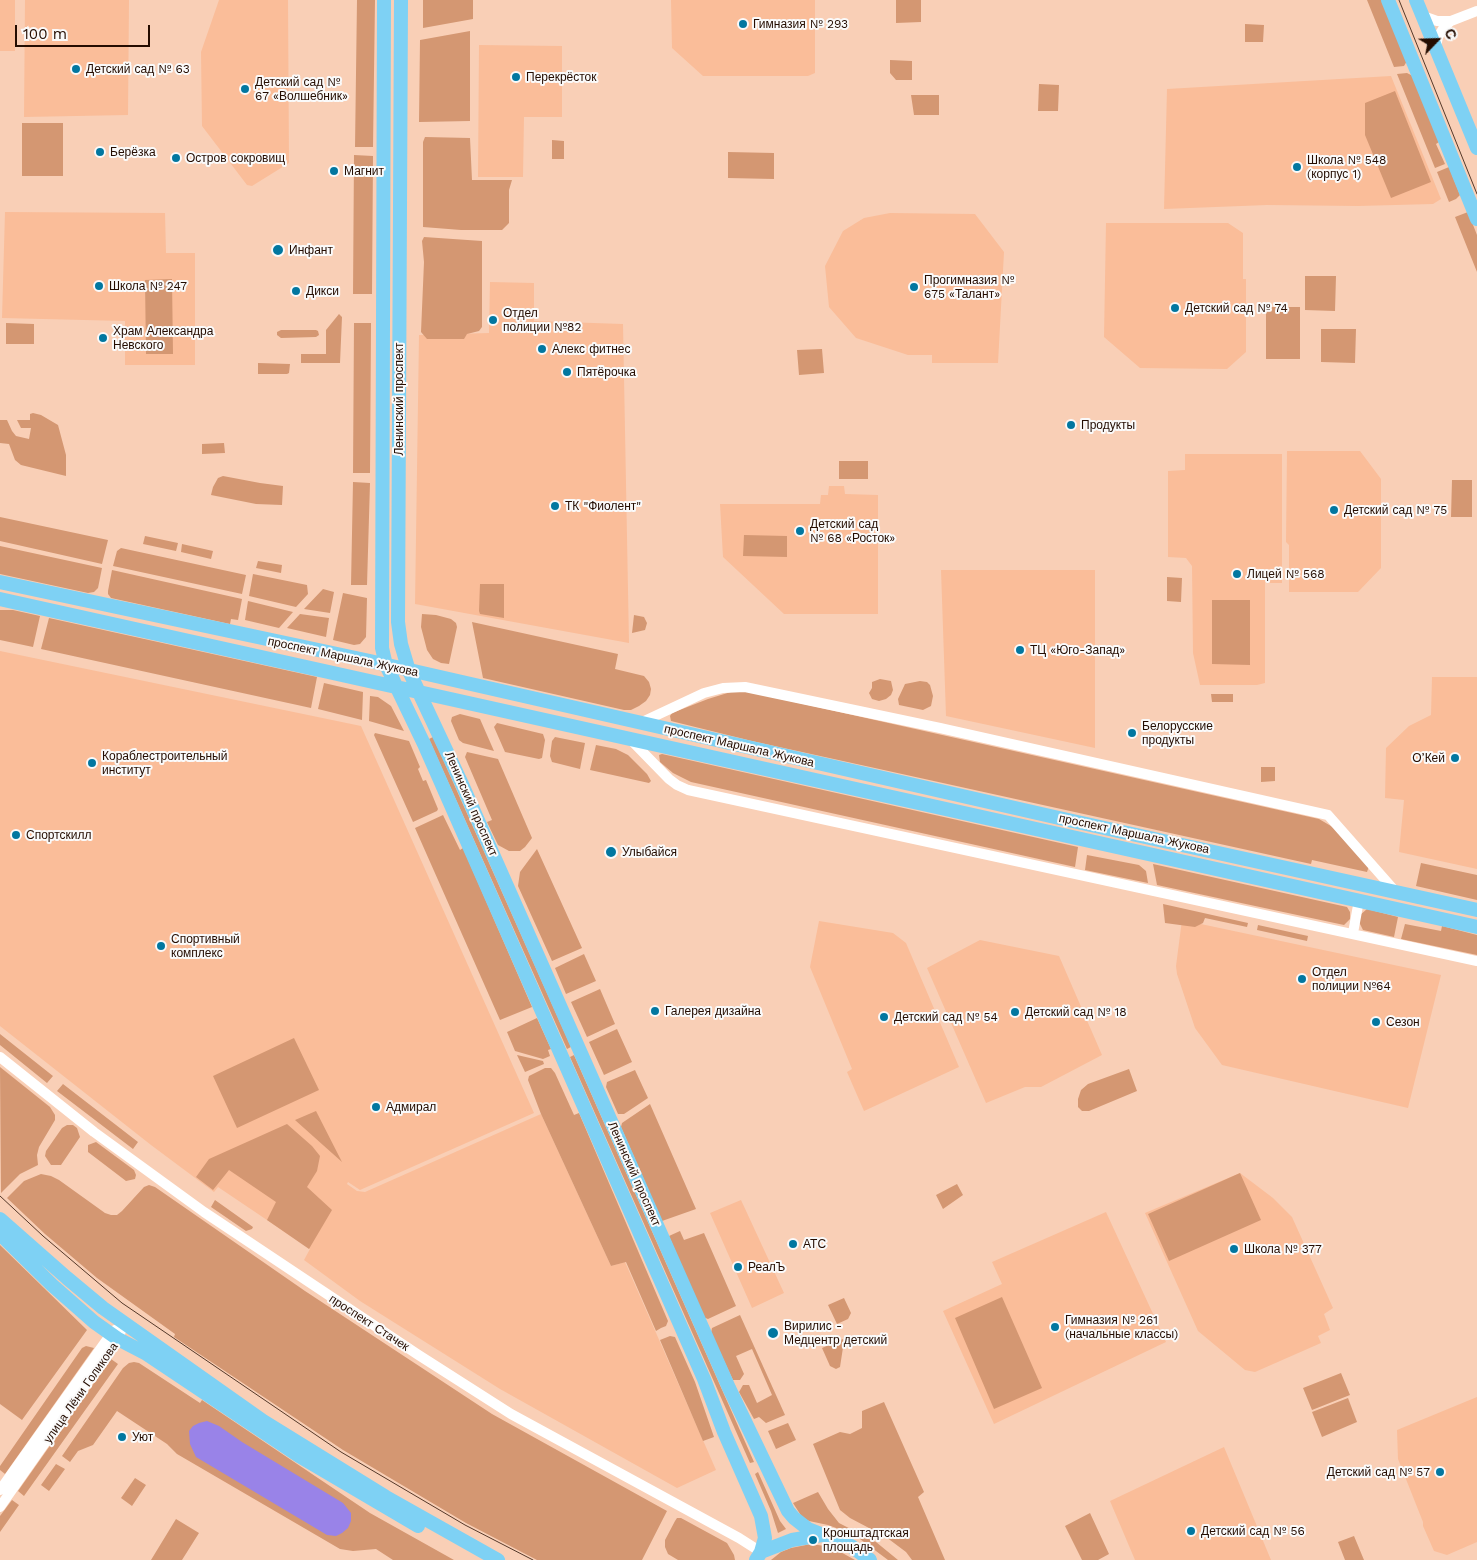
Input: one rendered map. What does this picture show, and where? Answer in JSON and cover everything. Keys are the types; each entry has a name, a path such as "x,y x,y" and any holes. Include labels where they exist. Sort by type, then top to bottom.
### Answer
{"main road":[{"name":"Ленинский проспект","path":"384,0 381,622 382,648 386,665 424,744 704,1379 724,1432 761,1516 765,1538 759,1556"},
{"name":"Ленинский проспект","path":"402,0 398,622 400,644 409,671 420,691 729,1388 788,1511 802,1525 824,1535"},
{"path":"1388,0 1477,220"},
{"path":"1416,0 1477,148"},
{"name":"проспект Маршала Жукова","path":"0,582 386,665 640,724 1477,910"},
{"name":"проспект Маршала Жукова","path":"0,599 1477,927"},
{"path":"0,1219 67,1278 124,1323 290,1438 437,1527 498,1560"},
{"path":"0,1234 52,1285 114,1336 145,1353 251,1425 338,1480 478,1560"},
{"path":"759,1556 792,1540 824,1535 851,1546 870,1560"}],"street":[{"path":"1423,16 1437,22 1451,21 1477,11"},
{"path":"1436,47 1440,31 1451,21"},
{"path":"640,724 704,693 723,688 745,686 948,729 1328,815 1395,891"},
{"path":"629,739 677,786 688,790 1477,961"},
{"path":"1353,933 1359,900"},
{"name":"проспект Стачек","path":"0,1057 102,1138 204,1212 404,1346 511,1414 739,1538 759,1556"},
{"name":"улица Лёни Голикова","path":"0,1490 124,1323"},
{"name":"улица Лёни Голикова","path":"0,1507 114,1336"}],"shaded area":[{"path":"0,0 15,0 15,51 0,51"},
{"name":"Детский сад № 63","path":"25,0 129,0 128,115 24,117"},
{"name":"Детский сад № 67 «Волшебник»","path":"219,0 288,0 289,163 252,186 247,185 202,126 201,52"},
{"path":"357,0 375,0 373,147 355,147"},
{"path":"423,0 473,0 473,19 423,28"},
{"name":"Гимназия № 293","path":"671,0 815,0 815,73 808,76 703,76 672,48"},
{"path":"896,0 921,0 921,22 896,23"},
{"path":"1367,0 1382,0 1407,61 1404,66 1394,67"},
{"path":"1245,24 1264,25 1263,42 1245,42"},
{"path":"470,31 470,121 419,122 420,40"},
{"path":"479,45 562,46 562,117 524,117 523,177 478,177"},
{"path":"890,60 912,61 912,80 896,80 890,73"},
{"path":"1407,73 1413,76 1439,142 1436,144 1445,164 1435,168 1397,74"},
{"name":"Школа № 548 (корпус 1)","path":"1391,76 1441,199 1433,204 1358,206 1267,205 1164,209 1167,89"},
{"path":"1039,84 1059,85 1058,111 1038,111"},
{"path":"1395,91 1431,182 1391,198 1365,135 1365,103"},
{"path":"911,95 939,95 939,115 914,115"},
{"path":"22,123 63,123 63,176 22,176"},
{"path":"425,137 470,138 472,180 512,180 509,190 509,223 502,230 461,230 423,227 423,142"},
{"path":"552,140 564,141 564,159 552,159"},
{"path":"728,152 774,153 774,179 728,178"},
{"path":"354,155 373,156 372,294 353,294"},
{"path":"1449,167 1460,195 1449,202 1437,172"},
{"name":"Школа № 247","path":"5,212 165,213 166,253 195,253 195,365 125,365 125,321 2,318"},
{"path":"1468,212 1477,235 1477,272 1455,217"},
{"name":"Прогимназия № 675 «Талант»","path":"890,213 975,214 1004,252 998,363 932,363 932,355 908,355 856,338 829,307 825,266 843,231 864,218"},
{"name":"Детский сад № 74","path":"1106,223 1228,223 1243,233 1243,279 1246,279 1246,352 1227,369 1140,368 1104,337"},
{"path":"424,237 482,241 482,327 479,331 467,334 464,339 427,339 421,332 424,262 422,241"},
{"path":"1305,276 1336,276 1335,311 1305,310"},
{"path":"172,279 173,354 146,354 145,280"},
{"path":"490,282 534,283 534,321 623,324 629,643 415,604 419,335 489,333"},
{"path":"1266,307 1300,307 1300,359 1266,359"},
{"path":"339,314 342,317 340,363 301,363 301,354 326,354 326,330"},
{"path":"6,323 34,324 34,344 6,344"},
{"path":"354,323 371,323 370,473 353,473"},
{"path":"1321,329 1356,329 1355,363 1321,362"},
{"path":"281,330 316,330 319,335 316,337 281,338 277,335 277,332"},
{"path":"822,349 824,373 799,375 797,350"},
{"path":"258,363 290,364 289,373 258,374"},
{"path":"30,414 41,415 58,425 66,455 66,476 21,465 15,460 9,444 0,443 0,420 7,420 16,436 29,439 31,428 21,428 17,420 30,420"},
{"path":"224,443 225,453 202,454 202,444"},
{"name":"Детский сад № 75","path":"1287,451 1360,451 1381,479 1381,568 1358,592 1289,592 1289,545 1286,542"},
{"name":"Лицей № 568","path":"1185,454 1282,454 1282,583 1265,583 1265,683 1257,685 1200,685 1193,653 1192,566 1186,558 1168,557 1168,471 1185,470"},
{"path":"839,461 868,461 868,479 839,479"},
{"path":"223,476 283,486 282,505 256,504 211,495 218,478"},
{"path":"1452,480 1472,480 1472,517 1451,517"},
{"path":"353,482 370,483 367,585 351,585"},
{"name":"Детский сад № 68 «Росток»","path":"829,486 844,486 845,494 878,495 878,614 784,614 723,557 720,504 820,504 821,495 828,495"},
{"path":"0,517 108,540 102,564 0,541"},
{"path":"744,535 787,536 787,557 743,556"},
{"path":"145,536 178,543 176,551 143,544"},
{"path":"182,544 213,551 211,559 181,552"},
{"path":"0,546 102,568 98,588 94,592 88,593 0,574"},
{"path":"121,548 246,575 242,594 113,566 117,551"},
{"path":"258,561 282,565 281,573 256,568"},
{"path":"112,570 242,599 238,620 231,619 230,624 111,598 108,591"},
{"path":"941,570 1095,570 1095,748 946,716"},
{"path":"253,574 307,585 308,594 296,607 249,596"},
{"path":"1167,577 1182,578 1181,602 1167,601"},
{"path":"480,584 504,584 504,618 480,614"},
{"path":"323,589 334,592 330,613 304,609"},
{"path":"343,593 367,598 366,637 360,644 354,645 333,640"},
{"path":"1212,600 1250,600 1250,665 1212,664"},
{"path":"248,601 293,612 279,628 245,620"},
{"path":"0,610 13,610 40,616 33,647 0,640"},
{"path":"300,614 329,618 326,637 287,628"},
{"path":"422,614 436,615 451,619 456,623 457,627 449,664 433,659 427,650 421,627"},
{"path":"634,615 644,617 647,623 645,630 632,633"},
{"path":"49,618 317,677 311,708 41,649"},
{"path":"472,622 618,654 615,669 644,676 649,682 650,695 639,706 631,710 624,710 483,678"},
{"path":"0,651 361,726 534,1113 360,1190 348,1182 347,1184 357,1191 365,1192 541,1114 611,1266 625,1262 716,1470 677,1488 500,1389 360,1301 304,1260 310,1249 218,1187 214,1192 0,1026"},
{"path":"1432,677 1477,677 1477,869 1399,852 1404,800 1385,798 1386,748 1409,726 1431,715"},
{"path":"880,679 891,681 893,690 886,699 879,701 872,699 869,693 872,688 872,682"},
{"path":"920,681 927,682 930,685 933,696 931,706 923,710 899,705 898,699 905,684"},
{"path":"324,683 363,692 362,720 318,709"},
{"path":"734,691 745,691 1319,819 1336,829 1369,866 1367,872 1312,860 1311,864 752,741 671,721 670,716 672,713"},
{"path":"1211,694 1233,694 1233,702 1212,702"},
{"path":"370,696 378,697 391,706 404,731 369,721"},
{"path":"460,714 480,719 494,751 463,743 459,740 451,721 452,717"},
{"path":"497,723 543,734 545,740 542,758 505,752 494,727"},
{"path":"375,733 409,741 420,767 418,769 423,781 426,780 438,809 437,811 413,822 374,735"},
{"path":"433,737 571,1047 567,1049 429,739"},
{"path":"555,737 585,743 580,769 552,762 550,756 552,741"},
{"path":"596,745 616,749 628,755 647,774 651,781 649,783 590,770"},
{"path":"467,752 498,759 532,838 520,851 509,851 498,845 487,822 492,820 465,757"},
{"path":"662,754 1078,847 1075,867 691,782 673,773 660,762 659,755"},
{"path":"1261,767 1275,767 1275,781 1261,782"},
{"path":"443,815 460,850 463,848 532,1007 500,1020 415,828"},
{"path":"537,849 582,948 552,961 518,886 520,872"},
{"path":"1087,855 1139,865 1146,871 1148,883 1085,870"},
{"path":"1421,863 1477,875 1477,900 1416,886"},
{"path":"1153,864 1347,907 1350,912 1350,919 1344,925 1157,885"},
{"path":"1163,904 1248,923 1247,927 1205,918 1203,923 1195,927 1165,923"},
{"path":"1367,909 1398,917 1394,937 1363,930 1359,922 1360,915"},
{"path":"1182,920 1441,975 1408,1108 1222,1065 1195,1028 1177,974 1176,966"},
{"name":"Детский сад № 54","path":"819,921 893,933 906,943 959,1067 864,1111 847,1072 852,1069 810,967"},
{"path":"1405,924 1441,931 1442,926 1477,935 1477,955 1401,939"},
{"path":"1258,925 1308,936 1307,941 1257,930"},
{"name":"Детский сад № 18","path":"980,940 1059,956 1102,1055 1041,1087 1025,1087 986,1103 927,968"},
{"path":"584,954 596,981 566,994 555,968"},
{"path":"600,989 615,1024 587,1037 571,1002"},
{"path":"537,1018 551,1049 548,1050 550,1056 543,1059 515,1051 507,1032"},
{"path":"617,1029 632,1062 604,1075 589,1042"},
{"path":"0,1034 53,1076 47,1083 0,1045"},
{"path":"294,1038 319,1090 237,1128 213,1076"},
{"path":"517,1055 543,1061 544,1064 525,1072"},
{"path":"574,1055 754,1462 750,1463 570,1057"},
{"path":"0,1067 50,1107 55,1115 55,1120 39,1147 37,1155 38,1165 20,1174 1,1193"},
{"path":"545,1068 551,1068 555,1073 574,1115 579,1113 668,1321 666,1326 656,1331 626,1262 611,1266 541,1114 528,1080 529,1076"},
{"path":"1129,1069 1137,1091 1089,1111 1082,1111 1078,1107 1081,1090 1088,1084"},
{"path":"635,1070 648,1098 624,1114 618,1114 606,1087 607,1082"},
{"path":"63,1084 138,1142 133,1149 57,1091"},
{"path":"650,1104 696,1209 662,1221 621,1127 622,1123"},
{"path":"316,1111 342,1162 295,1120"},
{"path":"287,1124 312,1146 320,1156 317,1171 307,1187 332,1210 309,1249 267,1220 276,1202 229,1170 213,1190 196,1177 209,1159"},
{"path":"67,1125 73,1125 77,1128 80,1137 61,1165 51,1165 45,1156 46,1151 62,1128"},
{"path":"96,1142 134,1170 135,1179 126,1181 88,1152 88,1145"},
{"name":"Школа № 377","path":"1240,1173 1273,1198 1292,1217 1333,1308 1324,1314 1330,1330 1318,1336 1321,1343 1255,1372 1245,1370 1198,1331 1145,1213"},
{"path":"1240,1173 1261,1220 1169,1261 1148,1214"},
{"path":"41,1174 59,1180 105,1213 111,1215 117,1215 122,1211 144,1187 149,1185 155,1187 305,1291 492,1414 667,1511 642,1560 537,1560 466,1523 343,1450 174,1337 175,1334 97,1278 45,1234 7,1198 24,1181"},
{"path":"957,1184 963,1195 943,1209 936,1195"},
{"path":"215,1200 253,1227 252,1229 246,1231 211,1207"},
{"path":"741,1200 784,1293 752,1308 710,1213"},
{"name":"Гимназия № 261 (начальные классы)","path":"1106,1212 1166,1342 994,1424 943,1311 1002,1284 992,1262"},
{"path":"680,1231 684,1240 704,1233 736,1306 708,1319 703,1317 669,1236"},
{"path":"0,1245 87,1330 22,1420 0,1404"},
{"path":"1002,1297 1042,1388 994,1409 955,1318"},
{"path":"844,1298 851,1313 848,1319 837,1324 828,1305"},
{"path":"740,1315 785,1415 766,1423 759,1417 754,1419 739,1392 743,1385 749,1385 757,1403 772,1395 752,1349 736,1356 744,1374 740,1380 733,1380 711,1333 712,1328"},
{"path":"670,1336 675,1337 695,1382 714,1437 703,1441 660,1340"},
{"path":"843,1339 840,1367 836,1369 830,1366 822,1348"},
{"path":"86,1346 94,1348 5,1474 0,1470 0,1466 82,1348"},
{"path":"111,1359 118,1364 24,1496 18,1491"},
{"path":"129,1363 139,1363 200,1403 202,1400 370,1513 454,1560 393,1560 376,1549 353,1551 340,1549 177,1454 167,1444 117,1411 93,1445 78,1451 70,1462 62,1456 123,1368"},
{"path":"1341,1373 1350,1395 1312,1410 1303,1388"},
{"name":"Детский сад № 57","path":"1477,1397 1477,1542 1447,1555 1434,1551 1423,1526 1398,1459 1397,1430"},
{"path":"1348,1398 1357,1422 1322,1437 1312,1412"},
{"path":"884,1402 924,1492 918,1497 945,1560 912,1560 906,1552 886,1537 850,1518 840,1510 813,1444 840,1432 850,1434 862,1428 862,1411"},
{"path":"207,1421 219,1426 343,1503 351,1513 351,1521 348,1528 336,1536 327,1535 196,1457 190,1444 189,1431 193,1426"},
{"path":"788,1423 796,1440 776,1449 768,1431"},
{"name":"Детский сад № 56","path":"1224,1447 1271,1560 1135,1560 1110,1501"},
{"path":"56,1464 65,1469 49,1491 41,1485"},
{"path":"758,1472 780,1521 786,1529 778,1533 755,1474"},
{"path":"135,1478 146,1485 132,1506 121,1498"},
{"path":"818,1492 839,1523 876,1542 898,1560 888,1560 860,1539 844,1531 809,1521 802,1517 793,1503"},
{"path":"12,1500 19,1505 0,1532 0,1516"},
{"path":"1090,1513 1109,1554 1098,1560 1082,1560 1065,1526"},
{"path":"677,1518 681,1518 727,1543 735,1560 678,1560 668,1554 665,1540"},
{"path":"176,1519 199,1533 182,1560 151,1560"},
{"path":"1354,1536 1364,1560 1345,1560 1338,1542"},
{"path":"811,1544 837,1550 855,1560 771,1560 781,1552 791,1548"}],"tram line":[{"path":"1399,0 1477,194"},
{"path":"0,1196 43,1236 122,1303 341,1452 465,1525 533,1560"}],"place":[{"name":"Гимназия № 293","path":"743,24"},
{"name":"Детский сад № 63","path":"76,69"},
{"name":"Перекрёсток","path":"516,77"},
{"name":"Детский сад № 67 «Волшебник»","path":"245,89"},
{"name":"Берёзка","path":"100,152"},
{"name":"Остров сокровищ","path":"176,158"},
{"name":"Школа № 548 (корпус 1)","path":"1297,167"},
{"name":"Магнит","path":"334,171"},
{"name":"Инфант","path":"278,250"},
{"name":"Школа № 247","path":"99,286"},
{"name":"Прогимназия № 675 «Талант»","path":"914,287"},
{"name":"Дикси","path":"296,291"},
{"name":"Детский сад № 74","path":"1175,308"},
{"name":"Отдел полиции №82","path":"493,320"},
{"name":"Храм Александра Невского","path":"103,338"},
{"name":"Алекс фитнес","path":"542,349"},
{"name":"Пятёрочка","path":"567,372"},
{"name":"Продукты","path":"1071,425"},
{"name":"ТК \"Фиолент\"","path":"555,506"},
{"name":"Детский сад № 75","path":"1334,510"},
{"name":"Детский сад № 68 «Росток»","path":"800,531"},
{"name":"Лицей № 568","path":"1237,574"},
{"name":"ТЦ «Юго-Запад»","path":"1020,650"},
{"name":"Белорусские продукты","path":"1132,733"},
{"name":"О’Кей","path":"1455,758"},
{"name":"Кораблестроительный институт","path":"92,763"},
{"name":"Спортскилл","path":"16,835"},
{"name":"Улыбайся","path":"611,852"},
{"name":"Спортивный комплекс","path":"161,946"},
{"name":"Отдел полиции №64","path":"1302,979"},
{"name":"Галерея дизайна","path":"655,1011"},
{"name":"Детский сад № 18","path":"1015,1012"},
{"name":"Детский сад № 54","path":"884,1017"},
{"name":"Сезон","path":"1376,1022"},
{"name":"Адмирал","path":"376,1107"},
{"name":"АТС","path":"793,1244"},
{"name":"Школа № 377","path":"1234,1249"},
{"name":"РеалЪ","path":"738,1267"},
{"name":"Гимназия № 261 (начальные классы)","path":"1055,1327"},
{"name":"Вирилис - Медцентр детский","path":"773,1333"},
{"name":"Уют","path":"122,1437"},
{"name":"Детский сад № 57","path":"1440,1472"},
{"name":"Детский сад № 56","path":"1191,1531"},
{"name":"Кронштадтская площадь","path":"813,1540"}]}
